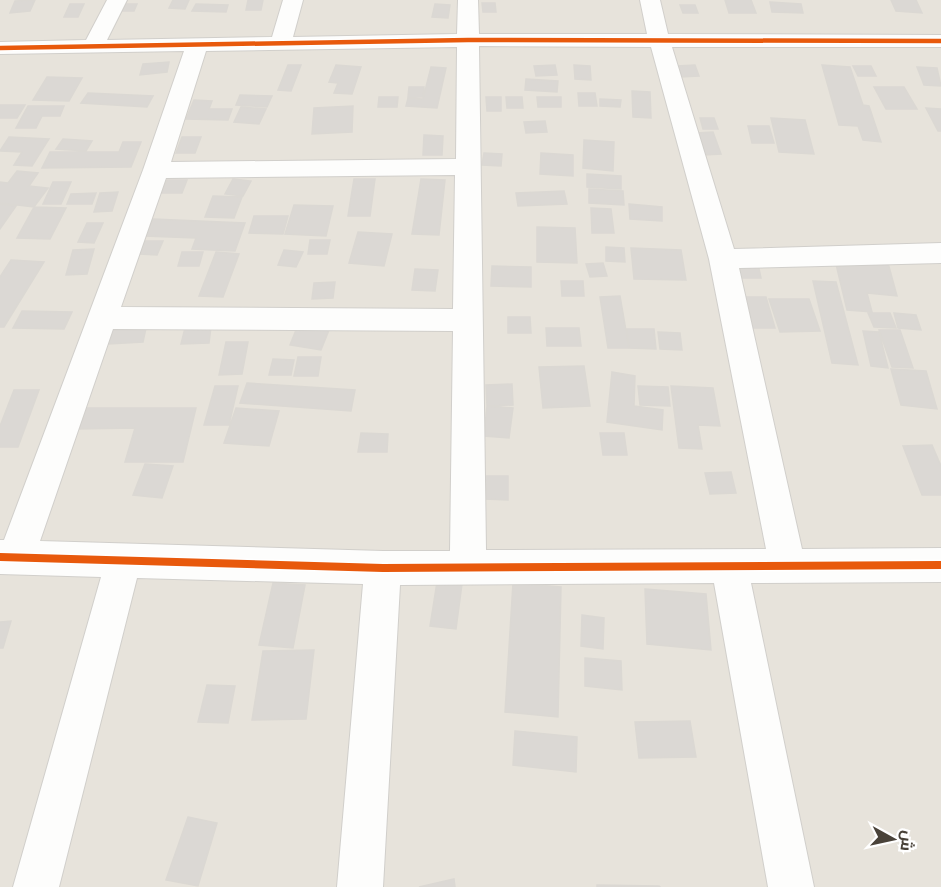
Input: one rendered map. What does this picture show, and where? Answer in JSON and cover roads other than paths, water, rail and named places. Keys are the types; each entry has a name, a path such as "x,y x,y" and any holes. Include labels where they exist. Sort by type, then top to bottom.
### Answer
{"street":[{"path":"93,47 117,0"},
{"path":"280,44 292,0"},
{"path":"468,0 468,568"},
{"path":"650,0 659,39 723,259 787,565"},
{"path":"4,54 93,47 468,40 941,41"},
{"path":"196,45 156,170 104,318 8,557 383,568 941,564"},
{"path":"156,170 467,167"},
{"path":"723,259 941,253"},
{"path":"104,318 467,320"},
{"path":"36,887 123,562"},
{"path":"729,567 791,887"},
{"path":"360,887 383,568"}]}
